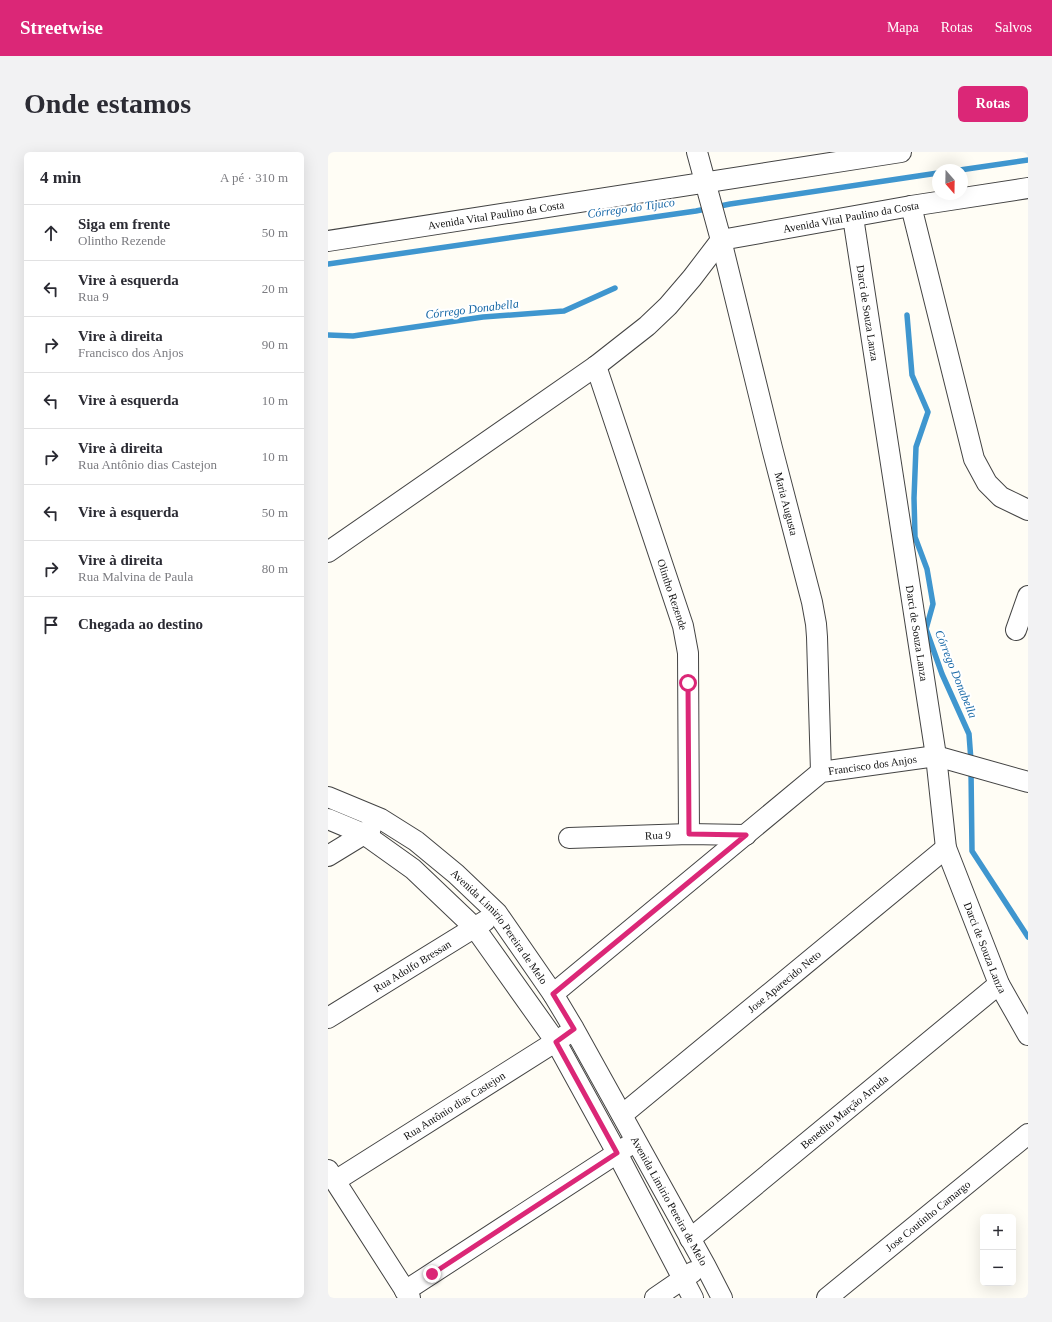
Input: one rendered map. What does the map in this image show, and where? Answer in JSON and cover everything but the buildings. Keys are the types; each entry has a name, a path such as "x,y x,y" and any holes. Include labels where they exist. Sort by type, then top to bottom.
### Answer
{"street":[{"name":"Maria Augusta","path":"697,152 812,602 816,624 821,772"},
{"name":"Avenida Vital Paulino da Costa","path":"328,241 706,189 901,152"},
{"name":"Avenida Vital Paulino da Costa","path":"719,234 853,217 911,206 1028,188"},
{"path":"911,206 974,459 987,483 1001,497 1028,510"},
{"name":"Darci de Souza Lanza","path":"853,217 936,756 946,848 999,984 1028,1035"},
{"path":"328,552 596,366 647,326 668,306 692,278 719,234"},
{"name":"Olintho Rezende","path":"596,366 683,626 688,653 689,834"},
{"path":"1016,630 1028,596"},
{"path":"936,756 1028,782"},
{"name":"Francisco dos Anjos","path":"553,994 821,772 936,756"},
{"name":"Avenida Limirio Pereira de Melo","path":"328,797 381,819 416,841 456,874 496,913 553,994 574,1029 722,1298"},
{"name":"Avenida Limirio Pereira de Melo","path":"328,819 364,834 413,869 475,928 556,1042 617,1153 693,1298"},
{"path":"328,856 364,834 381,819"},
{"name":"Rua 9","path":"569,838 689,834 746,835"},
{"name":"Jose Aparecido Neto","path":"622,1115 946,848"},
{"name":"Rua Adolfo Bressan","path":"328,1018 475,928 496,913"},
{"name":"Benedito Marção Arruda","path":"690,1239 999,984"},
{"name":"Rua Antônio dias Castejon","path":"331,1176 556,1042 574,1029"},
{"name":"Jose Coutinho Camargo","path":"827,1298 1028,1134"},
{"path":"331,1176 408,1295 636,1140"},
{"path":"655,1298 705,1265"}],"waterway":[{"name":"Córrego do Tijuco","path":"968,169 1028,160"},
{"name":"Córrego do Tijuco","path":"328,264 696,211 730,204 932,174"},
{"name":"Córrego Donabella","path":"328,335 353,336 483,317 564,311 615,288"},
{"name":"Córrego Donabella","path":"907,315 912,375 928,412 916,447 914,498 915,537 927,569 933,604 926,629 942,674 969,734 971,761"},
{"name":"Córrego Donabella","path":"971,770 972,851 1028,937"}],"route":[{"path":"432,1274 617,1153 556,1042 574,1029 553,994 746,835 689,834 688,683"}]}
